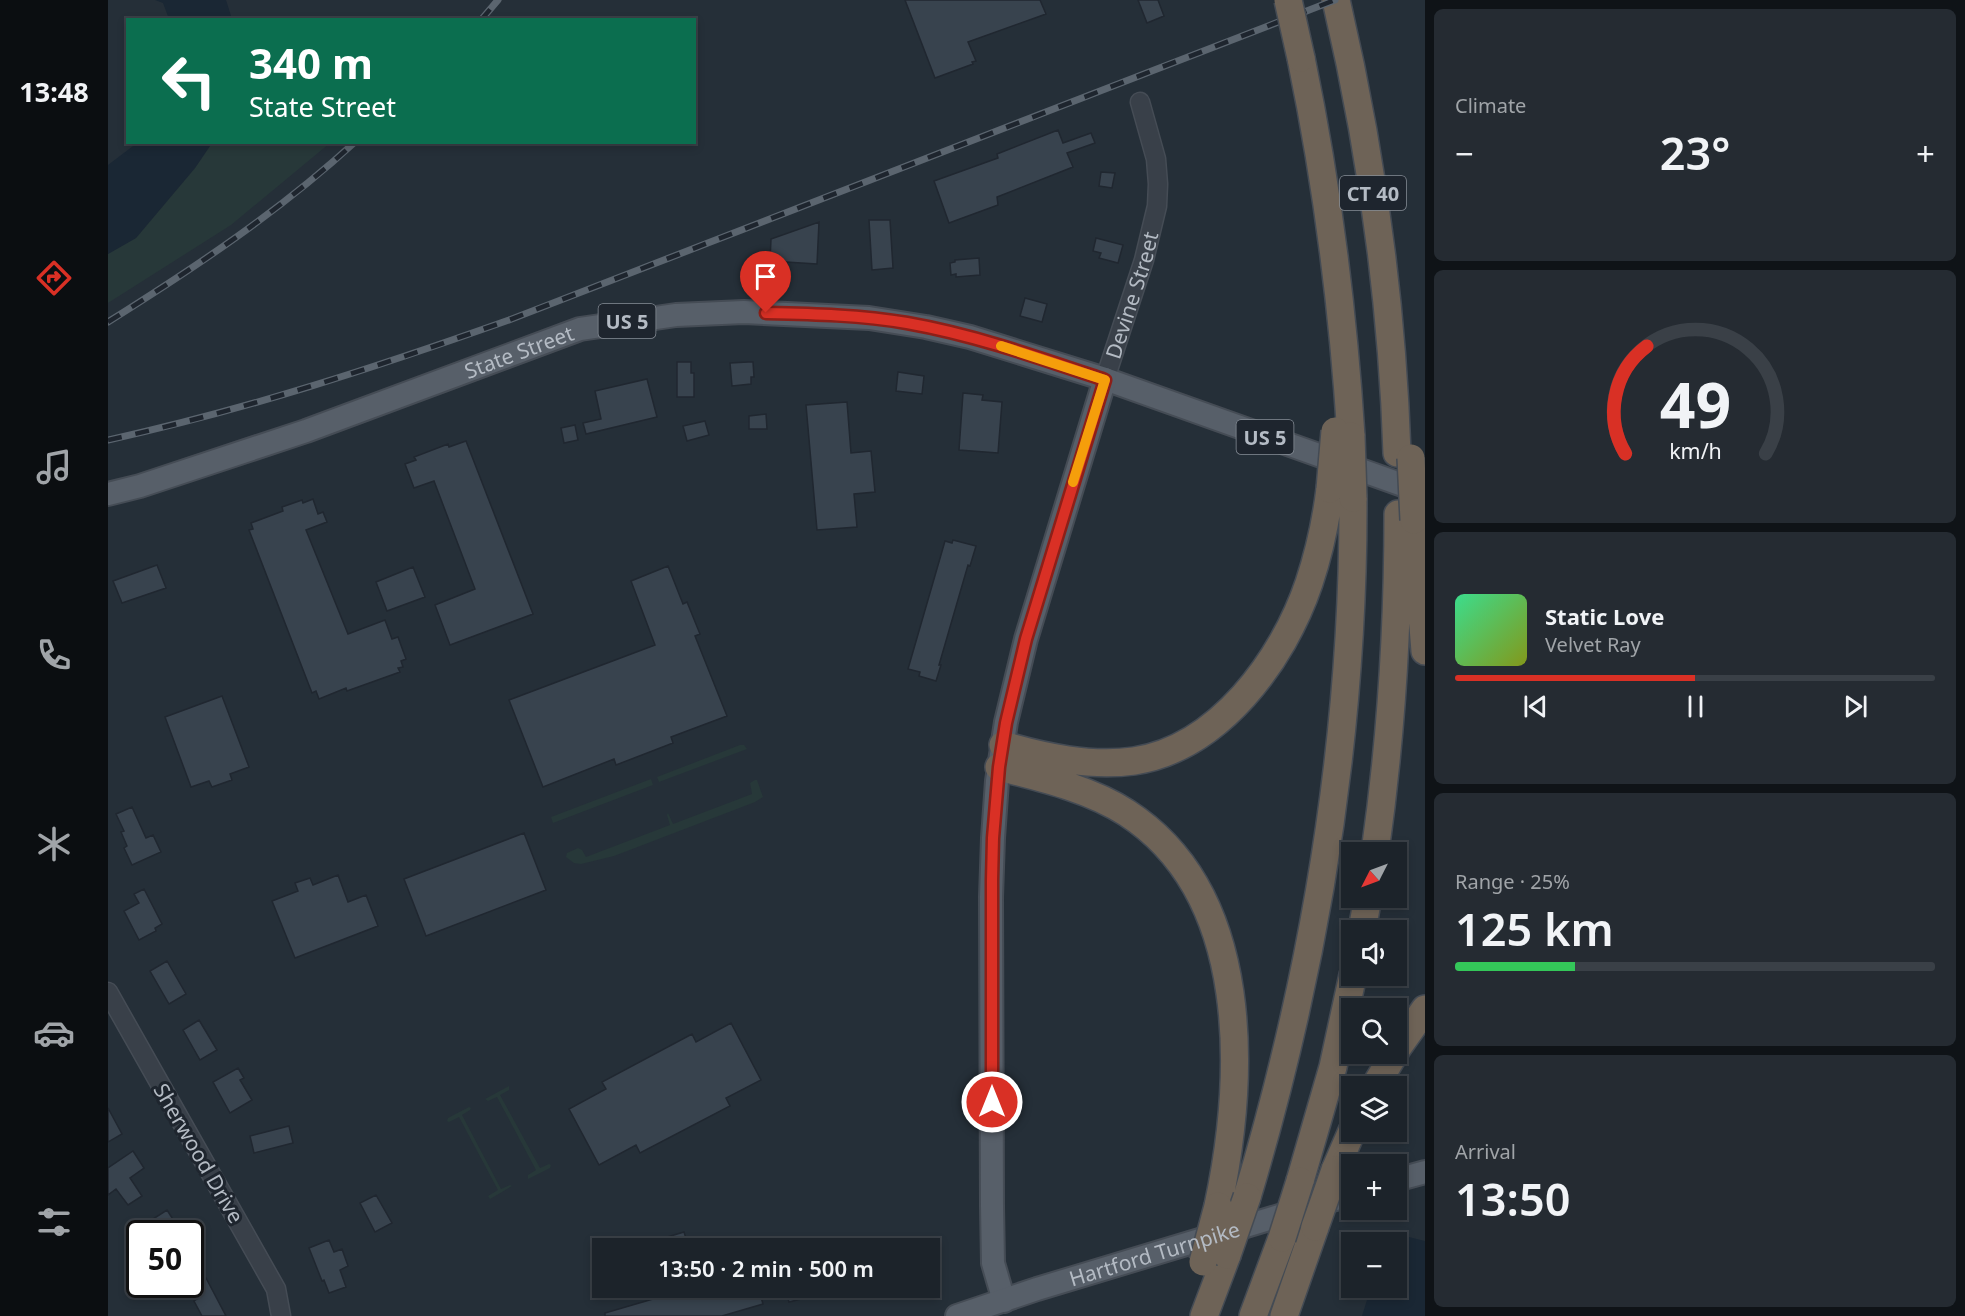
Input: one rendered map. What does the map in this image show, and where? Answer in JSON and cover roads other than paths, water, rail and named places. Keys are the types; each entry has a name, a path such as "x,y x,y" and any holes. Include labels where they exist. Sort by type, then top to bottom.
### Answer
{"highway":[{"name":"CT 40","path":"1288,0 1301,58 1331,227 1345,350 1335,381 1343,433 1342,494"},
{"name":"CT 40","path":"1336,0 1346,41 1374,203 1404,455 1406,517 1394,681 1376,842"},
{"path":"1001,756 1032,753 1092,762 1120,762 1158,755 1183,744 1207,729 1234,706 1256,682 1274,655 1296,614 1311,577 1324,526 1342,494"},
{"path":"1186,1316 1247,1197 1299,1002 1325,860 1340,748 1349,656 1353,582 1342,494"},
{"path":"1406,517 1425,651"},
{"path":"1001,756 1097,797 1149,829 1185,869 1210,917 1222,958 1232,1009 1235,1042 1232,1122 1218,1206 1215,1258 1204,1316"},
{"path":"1253,1316 1300,1181 1330,1076 1350,986"},
{"path":"1407,1035 1425,1008"},
{"path":"1284,1316 1335,1170 1347,1142"}],"main road":[{"name":"State Street","path":"108,494 149,484 306,431 580,329 676,315 744,312 869,318 907,323 970,337 1105,380 1425,493"},
{"name":"Devine Street","path":"1004,1300 993,1263 992,1206 991,897 993,838 1001,756 1026,639 1105,380"},
{"path":"1407,1177 1425,1172"},
{"name":"Hartford Turnpike","path":"957,1316 1341,1197"}],"street":[{"name":"Devine Street","path":"1105,380 1144,260 1157,206 1156,159 1140,102"},
{"name":"Sherwood Drive","path":"108,992 276,1288 281,1316"}],"water":[{"path":"155,0 226,0 232,18 169,18 163,3"},
{"path":"136,144 211,144 195,168 136,238 108,254 108,165"},
{"path":"1407,1238 1425,1241 1425,1316 1362,1316 1368,1298 1407,1298"}],"railway":[{"path":"483,18 498,0"},
{"path":"108,440 260,401 509,320 1335,0"},
{"path":"108,322 236,238 297,192 353,144"}]}
